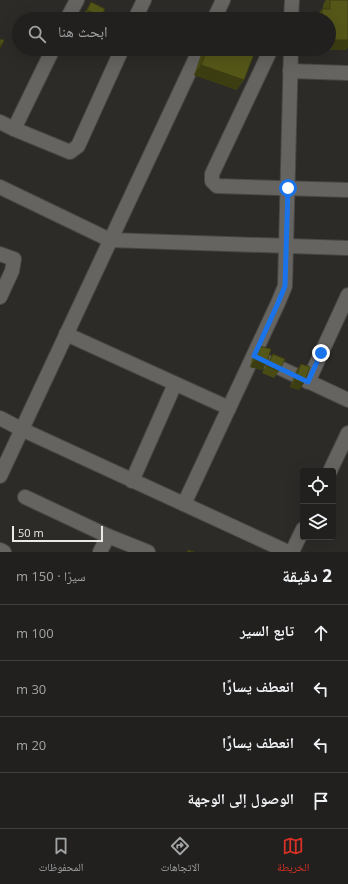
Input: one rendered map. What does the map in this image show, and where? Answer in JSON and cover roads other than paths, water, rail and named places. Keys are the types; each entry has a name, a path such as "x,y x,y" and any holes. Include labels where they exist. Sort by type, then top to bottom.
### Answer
{"street":[{"path":"70,12 76,0"},
{"path":"138,12 144,0"},
{"path":"217,12 223,0"},
{"path":"288,12 292,2"},
{"path":"14,129 50,56"},
{"path":"0,122 70,152 78,146 119,56"},
{"path":"0,476 197,56"},
{"path":"268,56 212,174 212,181 217,186 348,190"},
{"path":"184,504 254,356 285,286 291,56"},
{"path":"290,71 348,73"},
{"path":"0,187 110,240 348,248"},
{"path":"0,254 14,260 12,271 0,297"},
{"path":"308,382 348,295"},
{"path":"66,334 229,408"},
{"path":"254,356 348,400"},
{"path":"132,480 175,384"},
{"path":"0,418 288,552"},
{"path":"331,468 348,433"},
{"path":"25,497 108,536 148,552"},
{"path":"292,552 300,535"},
{"path":"100,552 108,536"},
{"path":"0,550 4,552"}]}
